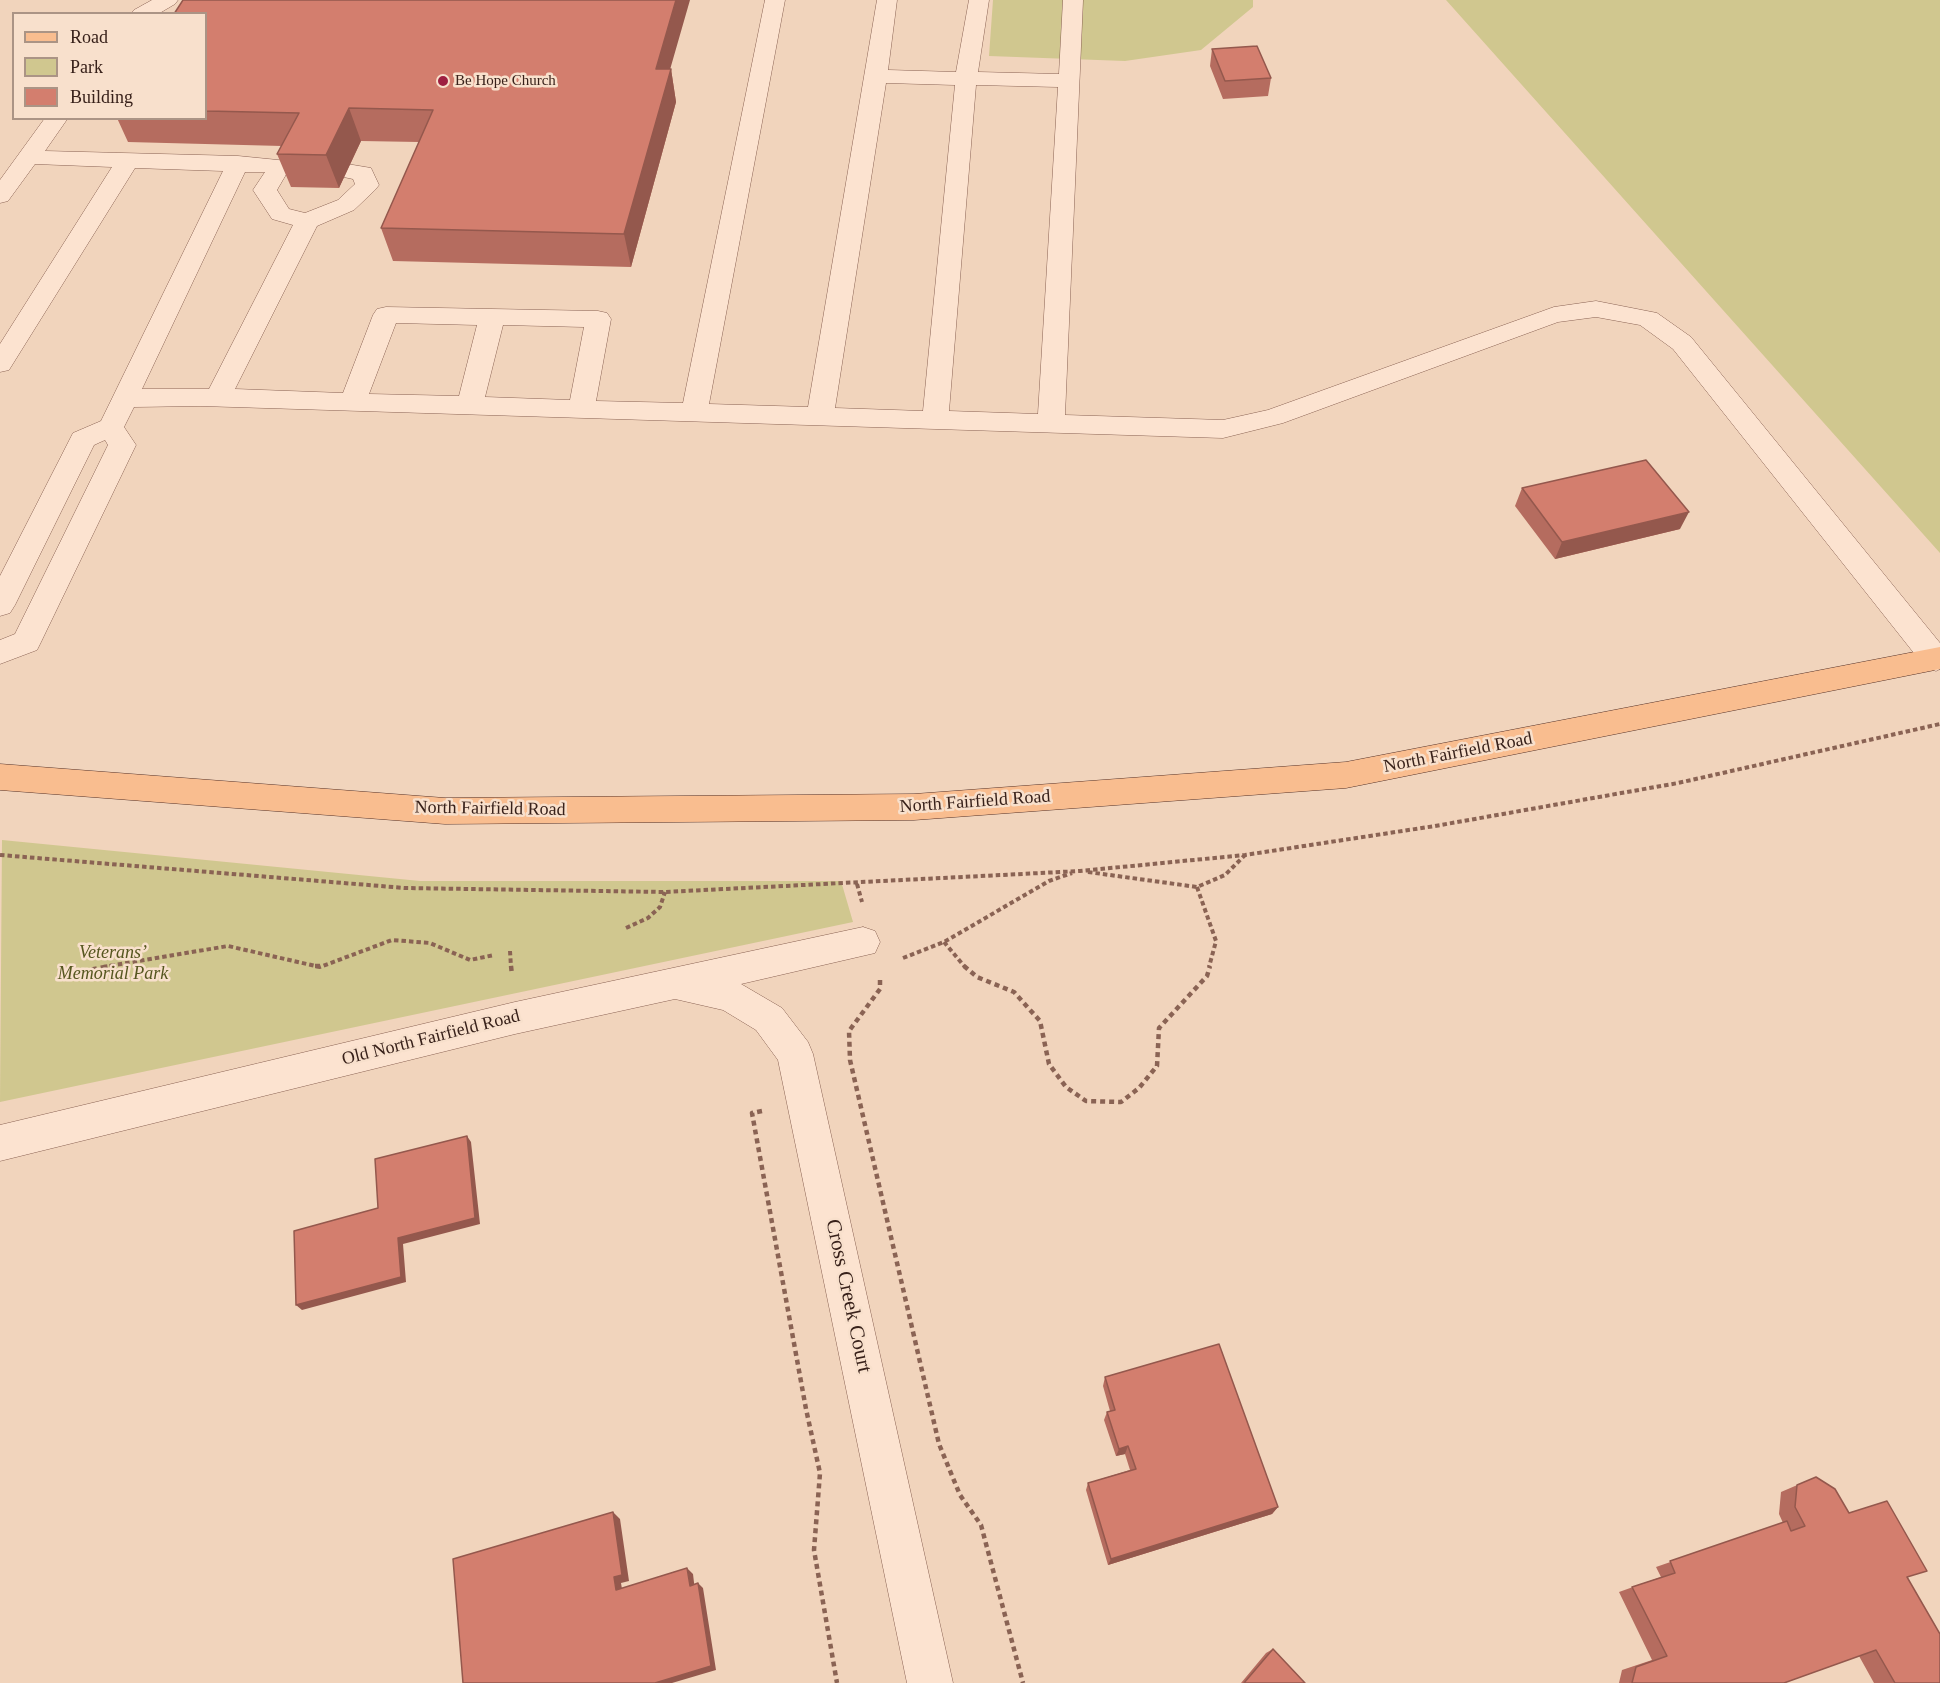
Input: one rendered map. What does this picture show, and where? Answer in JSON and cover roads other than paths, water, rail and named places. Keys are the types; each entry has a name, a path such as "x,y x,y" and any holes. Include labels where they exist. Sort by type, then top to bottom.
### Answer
{"main road":[{"name":"North Fairfield Road","path":"0,777 445,811 914,807 1346,775 1938,659"}],"street":[{"path":"145,12 168,0"},
{"path":"694,412 776,0"},
{"path":"820,416 887,0"},
{"path":"935,420 966,78 979,0"},
{"path":"1051,424 1073,0"},
{"path":"876,76 1069,81"},
{"path":"0,196 56,120"},
{"path":"28,157 238,163 291,167 265,190 280,214 307,221 346,205 367,185 363,173 347,171"},
{"path":"0,364 128,160"},
{"path":"0,605 12,558 83,439 111,427 238,163"},
{"path":"217,398 307,221"},
{"path":"125,398 217,398 1223,429 1274,417 1554,315 1596,309 1648,319 1682,343 1938,659"},
{"path":"353,402 386,315 598,319 581,409"},
{"path":"470,406 492,317"},
{"path":"0,654 26,642 122,445 111,427"},
{"name":"Old North Fairfield Road","path":"0,1143 504,1020 864,942"},
{"name":"Cross Creek Court","path":"673,983 730,996 769,1019 795,1054 930,1683"}],"place":[{"name":"Be Hope Church","path":"443,81"}],"park label":[{"name":"Veterans’ Memorial Park","path":"113,963"}]}
